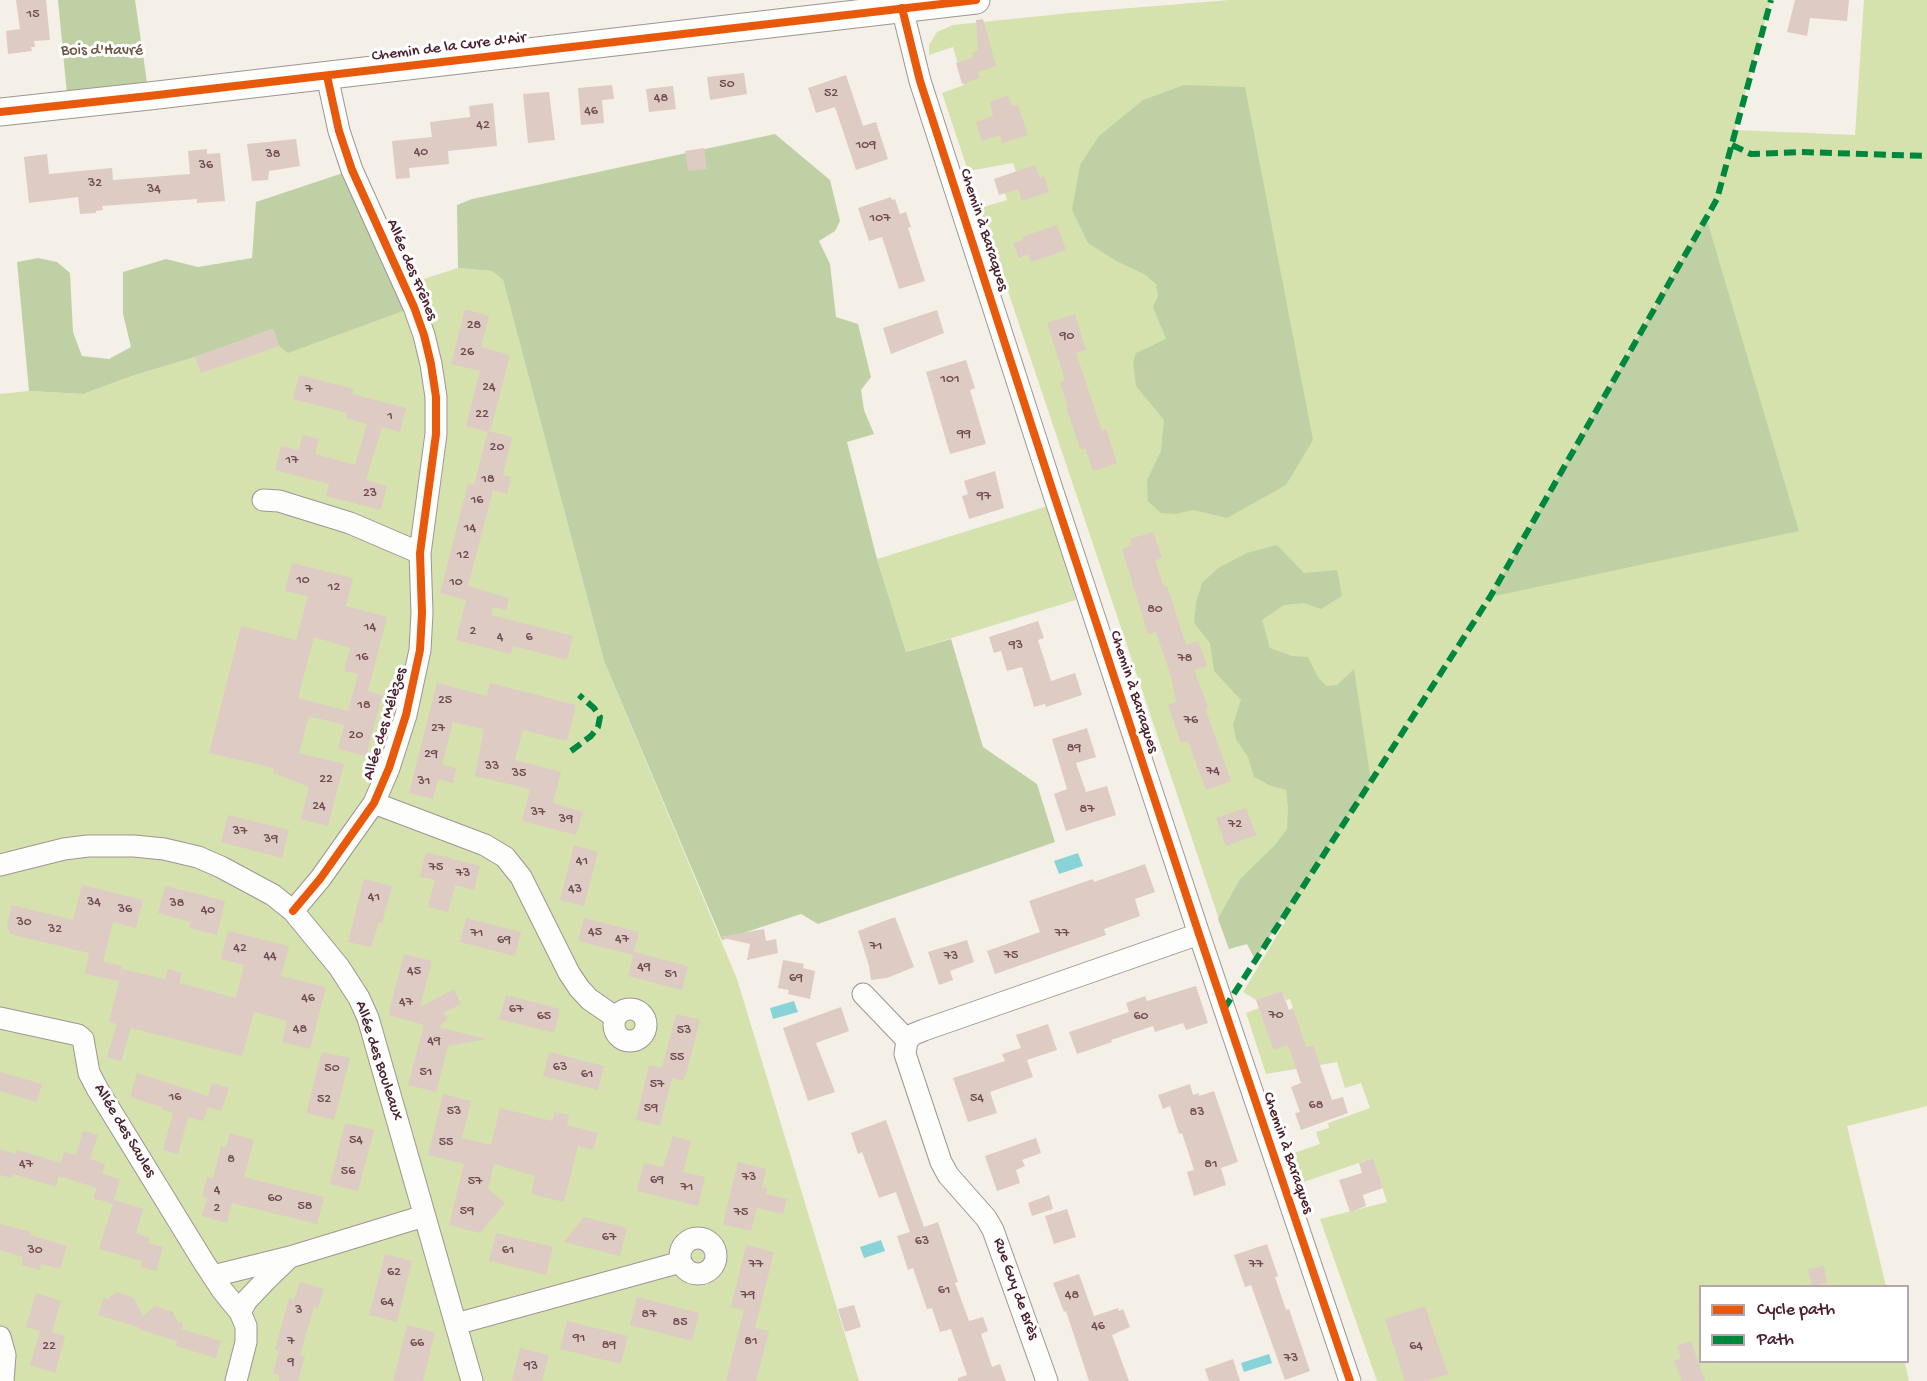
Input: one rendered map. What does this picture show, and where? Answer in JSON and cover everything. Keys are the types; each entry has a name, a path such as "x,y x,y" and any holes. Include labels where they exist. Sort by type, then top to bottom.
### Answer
{"street":[{"name":"Chemin de la Cure d'Air","path":"0,112 976,0"},
{"name":"Chemin à Baraques","path":"902,8 920,81 1198,934 1350,1381"},
{"name":"Allée des Frênes","path":"327,76 339,131 352,170 414,307 431,364 436,397 436,434 420,553"},
{"path":"263,500 279,501 350,523 420,553"},
{"name":"Allée des Mélèzes","path":"293,911 320,879 374,803 389,768 406,715 422,636 420,553"},
{"name":"Allée des Mélèzes","path":"374,803 485,845 505,857 521,877 569,973 579,988 615,1017"},
{"name":"Allée des Bouleaux","path":"0,865 64,849 88,846 113,845 164,849 198,857 221,867 273,895 293,911 339,967 359,998 368,1018 472,1381"},
{"path":"863,994 907,1040 924,1030 1198,934"},
{"name":"Allée des Saules","path":"0,1018 78,1035 83,1039 90,1073 98,1090 218,1283"},
{"name":"Rue Guy de Brès","path":"907,1040 905,1054 941,1162 948,1175 986,1218 993,1230 1047,1381"},
{"path":"236,1381 246,1342 246,1326 240,1312 218,1283 291,1257 424,1216"},
{"path":"240,1312 247,1300 291,1257"},
{"path":"456,1324 681,1262"},
{"path":"0,1337 5,1355 3,1381"}],"green space":[{"name":"Bois d'Havré","path":"58,0 135,0 149,96 68,105"},
{"path":"1229,0 1771,0 1735,130 1855,135 1864,0 1927,0 1927,1106 1847,1126 1886,1285 1699,1285 1699,1363 1905,1363 1909,1381 1377,1381 1320,1219 1387,1202 1373,1158 1304,1182 1294,1153 1320,1144 1316,1132 1329,1128 1328,1123 1370,1108 1361,1083 1345,1088 1337,1062 1266,1074 1246,1013 1259,1008 1273,1050 1297,1021 1290,999 1286,1000 1282,991 1256,1000 1243,992 1285,922 1283,917 1255,959 1247,944 1229,949 980,208 1007,200 1000,177 1016,172 1013,163 968,171 942,93 964,85 953,47 929,55 929,45 937,32 953,25","holes":["1706,218 1490,596 1676,268"]},
{"path":"1184,85 1245,87 1313,440 1286,485 1227,518 1193,510 1175,514 1161,513 1148,501 1147,480 1161,451 1164,420 1136,386 1133,363 1136,353 1166,339 1153,307 1158,296 1156,284 1146,275 1116,261 1088,243 1072,210 1080,165 1099,136 1143,100"},
{"path":"775,134 830,180 840,221 835,231 819,241 830,264 836,317 858,324 871,377 861,390 864,410 874,434 847,442 877,559 906,652 951,639 983,747 1037,784 1055,842 818,924 801,914 722,940 604,661 503,280 492,271 458,268 457,205 472,199"},
{"path":"352,170 414,307 288,353 279,346 273,329 83,394 29,391 17,262 38,258 57,262 70,273 73,332 82,356 109,359 131,347 123,314 123,272 166,259 198,267 252,258 256,202"},
{"path":"1706,217 1799,531 1490,597"},
{"path":"458,268 492,271 503,280 604,661 737,979 859,1381 0,1381 0,394 29,391 83,394 273,329 279,346 405,285"},
{"path":"1048,506 1076,600 906,652 877,559"},
{"path":"1277,545 1304,573 1337,570 1342,596 1321,609 1304,603 1284,605 1262,620 1270,648 1292,656 1308,657 1318,677 1326,686 1337,685 1354,669 1371,781 1255,959 1247,944 1229,949 1218,919 1240,879 1275,845 1287,829 1286,790 1254,777 1248,757 1236,739 1233,725 1241,700 1214,671 1210,643 1194,623 1196,603 1202,583 1218,568 1247,553"}],"water":[{"path":"1078,853 1083,866 1059,874 1054,861"},
{"path":"794,1001 798,1012 773,1019 770,1008"},
{"path":"881,1240 885,1251 864,1258 860,1247"},
{"path":"1269,1354 1272,1363 1244,1372 1241,1363"}],"building":[{"path":"16,0 46,0 50,40 34,41 35,47 31,47 32,51 8,54 6,31 20,29"},
{"path":"1795,0 1849,0 1847,21 1810,18 1807,36 1787,32"},
{"path":"983,19 996,66 978,72 980,78 962,84 956,63 973,58 972,53 978,50 976,20"},
{"path":"744,73 747,94 710,100 707,77"},
{"path":"846,75 863,126 876,122 888,159 856,170 835,107 816,113 808,88"},
{"path":"612,85 614,99 602,100 604,123 581,125 578,88"},
{"path":"673,86 676,109 649,112 646,89"},
{"path":"549,92 555,140 528,143 523,94"},
{"path":"1008,95 1012,106 1018,105 1028,135 1002,143 1000,135 982,141 976,122 993,116 990,102"},
{"path":"493,103 497,146 448,151 449,164 409,168 410,178 396,179 392,141 432,137 430,122 470,117 469,106"},
{"path":"296,139 300,166 269,171 268,180 252,181 247,144"},
{"path":"704,148 707,169 688,171 685,151"},
{"path":"207,149 207,154 220,153 225,201 197,203 197,199 102,206 103,210 96,211 96,213 80,214 78,197 29,203 24,157 47,154 49,174 112,168 113,180 190,174 188,151"},
{"path":"1035,165 1040,178 1044,176 1049,192 1022,201 1018,189 999,195 994,179"},
{"path":"891,197 892,200 895,199 900,214 906,212 911,227 908,228 925,281 899,289 882,237 869,241 858,208"},
{"path":"1057,225 1066,250 1031,262 1028,254 1019,258 1013,243 1023,240 1022,237"},
{"path":"465,309 489,316 481,347 510,355 490,432 466,426 480,371 451,364"},
{"path":"937,310 944,333 891,354 883,328"},
{"path":"1075,314 1086,350 1076,353 1102,431 1106,429 1117,463 1093,471 1085,448 1080,449 1066,407 1068,407 1060,382 1065,380 1047,323"},
{"path":"273,329 279,346 201,373 195,357"},
{"path":"966,360 975,388 970,390 986,444 950,454 926,372"},
{"path":"299,375 354,389 352,394 406,408 400,432 382,427 366,480 387,486 381,510 326,496 329,484 275,470 281,446 299,450 303,435 319,439 315,454 355,465 367,424 346,418 347,413 293,399"},
{"path":"488,431 512,437 503,475 511,477 507,494 493,490 468,586 509,598 506,610 493,607 491,615 573,636 567,660 513,646 511,654 456,640 466,600 440,593 468,484 474,485"},
{"path":"995,471 1004,508 969,519 962,496 968,494 964,481"},
{"path":"1153,532 1162,558 1155,560 1164,587 1167,586 1186,645 1198,641 1207,666 1194,670 1231,781 1206,790 1188,741 1181,743 1168,705 1176,702 1171,676 1156,632 1148,634 1122,549 1132,545 1130,539"},
{"path":"292,563 353,578 346,606 387,617 368,691 382,695 366,756 338,749 344,725 309,716 299,753 344,764 328,826 301,819 309,787 273,773 274,768 209,753 241,626 296,640 308,596 285,591","holes":["314,637 350,648 344,671 358,674 348,711 298,698"]},
{"path":"1038,621 1044,638 1038,640 1051,681 1075,673 1082,695 1046,707 1045,704 1034,707 1022,667 1007,671 1001,651 994,653 989,637"},
{"path":"437,683 487,696 490,683 576,705 567,741 523,730 515,760 561,772 553,803 583,812 576,835 522,821 530,789 475,776 484,729 453,722 442,765 456,768 453,783 438,779 433,799 409,793"},
{"path":"1087,728 1096,757 1076,763 1086,792 1107,786 1116,815 1066,831 1054,794 1067,789 1052,739"},
{"path":"1246,808 1256,835 1226,846 1216,818"},
{"path":"228,815 289,830 282,858 221,842"},
{"path":"574,845 598,852 584,906 560,900"},
{"path":"426,852 480,866 474,890 455,885 448,912 428,907 435,880 420,876"},
{"path":"1145,864 1155,892 1135,899 1140,916 1104,929 1106,935 995,974 987,951 1040,932 1029,901"},
{"path":"364,879 392,886 382,923 379,922 371,947 348,942"},
{"path":"82,885 143,900 136,928 113,922 103,962 122,966 119,981 85,974 89,953 10,934 7,924 12,905 73,920"},
{"path":"165,886 225,901 217,935 189,928 191,922 158,913"},
{"path":"895,917 914,967 887,978 871,980 858,931"},
{"path":"466,918 521,932 515,956 460,942"},
{"path":"584,918 639,932 633,955 578,941"},
{"path":"764,929 766,941 776,939 778,953 747,960 750,944 719,937"},
{"path":"228,931 289,946 281,976 326,987 310,1049 282,1042 287,1021 254,1012 242,1056 131,1028 121,1061 107,1057 117,1024 109,1022 122,969 165,979 168,969 182,973 179,983 236,998 244,965 221,959"},
{"path":"967,940 974,962 950,971 953,980 939,985 928,952"},
{"path":"634,952 688,966 682,990 628,976"},
{"path":"404,954 432,961 420,1007 454,989 461,1004 443,1013 448,1018 439,1027 486,1039 448,1046 436,1092 408,1085 424,1025 388,1015"},
{"path":"783,960 804,964 803,968 815,971 810,999 788,994 789,990 778,988"},
{"path":"1196,986 1208,1023 1186,1030 1183,1023 1155,1032 1153,1026 1077,1054 1069,1032 1129,1012 1126,1003 1145,996 1147,1001"},
{"path":"1282,991 1289,1010 1293,1008 1306,1047 1313,1045 1332,1100 1343,1097 1348,1113 1301,1130 1295,1113 1300,1112 1291,1087 1301,1083 1288,1045 1273,1050 1256,1000"},
{"path":"506,995 560,1009 554,1033 499,1019"},
{"path":"841,1007 849,1031 816,1043 835,1092 808,1101 783,1028"},
{"path":"676,1014 700,1020 686,1075 683,1081 672,1078 660,1126 636,1120 649,1065 662,1068"},
{"path":"1048,1024 1057,1050 1027,1060 1033,1077 990,1092 997,1113 968,1122 953,1078 1005,1061 1002,1054 1021,1048 1016,1035"},
{"path":"322,1052 350,1058 334,1120 306,1113"},
{"path":"549,1052 604,1066 598,1090 543,1076"},
{"path":"0,1072 42,1084 37,1102 0,1091"},
{"path":"137,1073 208,1096 212,1083 229,1088 221,1111 208,1107 203,1121 188,1117 178,1154 163,1150 173,1113 130,1097"},
{"path":"1190,1084 1193,1095 1199,1093 1199,1096 1214,1091 1238,1162 1221,1168 1226,1185 1194,1196 1187,1172 1194,1170 1182,1133 1179,1134 1170,1106 1163,1109 1158,1095"},
{"path":"443,1094 471,1101 462,1138 491,1145 500,1108 552,1121 555,1112 569,1115 567,1125 598,1133 593,1150 578,1146 564,1202 531,1194 535,1176 494,1164 488,1189 505,1203 480,1233 449,1225 464,1164 428,1155"},
{"path":"886,1120 924,1227 938,1222 958,1282 955,1283 969,1321 983,1317 988,1331 981,1334 992,1367 1000,1364 1006,1381 958,1381 958,1378 967,1375 951,1329 940,1332 932,1308 927,1309 913,1268 908,1270 897,1236 910,1232 896,1192 879,1198 862,1152 858,1154 851,1133"},
{"path":"345,1123 374,1130 358,1191 330,1184"},
{"path":"83,1131 98,1135 90,1159 105,1164 102,1174 120,1179 114,1200 143,1209 136,1233 150,1238 148,1243 163,1247 156,1271 141,1267 142,1261 99,1249 113,1204 93,1198 97,1188 59,1176 56,1187 13,1174 12,1178 0,1175 0,1149 16,1154 17,1150 61,1163 64,1152 76,1155"},
{"path":"230,1133 254,1140 244,1177 324,1197 317,1224 232,1203 227,1223 202,1216 207,1198 202,1196 207,1177 213,1178 221,1146 226,1147"},
{"path":"673,1136 691,1141 683,1172 705,1177 698,1206 637,1191 644,1163 663,1167"},
{"path":"1036,1138 1041,1153 1022,1160 1025,1166 1016,1170 1020,1183 997,1191 985,1156"},
{"path":"1373,1158 1383,1188 1363,1195 1366,1206 1350,1212 1339,1180 1362,1173 1359,1163"},
{"path":"738,1162 766,1169 762,1187 767,1188 766,1194 787,1199 783,1214 757,1208 751,1231 723,1224"},
{"path":"1049,1195 1053,1209 1032,1216 1028,1203"},
{"path":"1067,1209 1076,1237 1054,1244 1045,1216"},
{"path":"584,1217 627,1228 620,1256 564,1242"},
{"path":"0,1224 31,1232 30,1235 67,1246 60,1269 41,1264 40,1270 21,1265 23,1257 0,1250"},
{"path":"496,1233 553,1247 546,1275 489,1261"},
{"path":"1267,1244 1286,1310 1289,1309 1310,1371 1285,1380 1251,1285 1245,1287 1234,1255"},
{"path":"746,1245 774,1252 755,1328 769,1331 756,1381 726,1381 744,1310 731,1307"},
{"path":"385,1254 412,1261 397,1322 369,1315"},
{"path":"1824,1266 1827,1283 1812,1285 1808,1269"},
{"path":"1079,1274 1094,1316 1118,1308 1119,1311 1123,1309 1130,1327 1112,1335 1129,1381 1089,1381 1066,1311 1064,1312 1053,1283"},
{"path":"300,1282 324,1289 318,1308 314,1307 300,1355 305,1357 298,1381 279,1381 279,1375 273,1373 279,1351 275,1350 289,1298 294,1300"},
{"path":"117,1292 134,1298 143,1316 155,1306 173,1312 178,1322 183,1323 181,1329 221,1341 216,1358 176,1346 177,1341 98,1315 104,1298 107,1299"},
{"path":"36,1293 61,1301 52,1332 65,1336 55,1373 30,1365 40,1331 26,1327"},
{"path":"637,1297 699,1313 692,1341 630,1325"},
{"path":"854,1305 861,1327 845,1332 838,1309"},
{"path":"1425,1306 1448,1374 1427,1381 1405,1381 1385,1319"},
{"path":"567,1321 628,1336 621,1364 560,1349"},
{"path":"407,1325 435,1332 423,1381 393,1381"},
{"path":"1691,1341 1705,1381 1682,1381 1674,1361 1681,1358 1677,1346"},
{"path":"520,1348 549,1355 542,1381 512,1381"},
{"path":"1233,1359 1240,1381 1209,1381 1205,1369"}],"marked path":[{"path":"1224,1009 1490,597 1717,199 1771,0"},
{"path":"1732,145 1751,154 1801,152 1927,156"},
{"path":"571,751 591,736 598,727 600,717 594,708 579,695"}],"cycle path":[{"path":"0,112 976,0"},
{"path":"902,8 920,81 1054,495 1350,1381"},
{"path":"293,911 320,879 374,803 389,768 406,715 420,650 422,613 420,553 436,434 436,397 424,335 414,307 352,170 339,131 327,76"}]}
